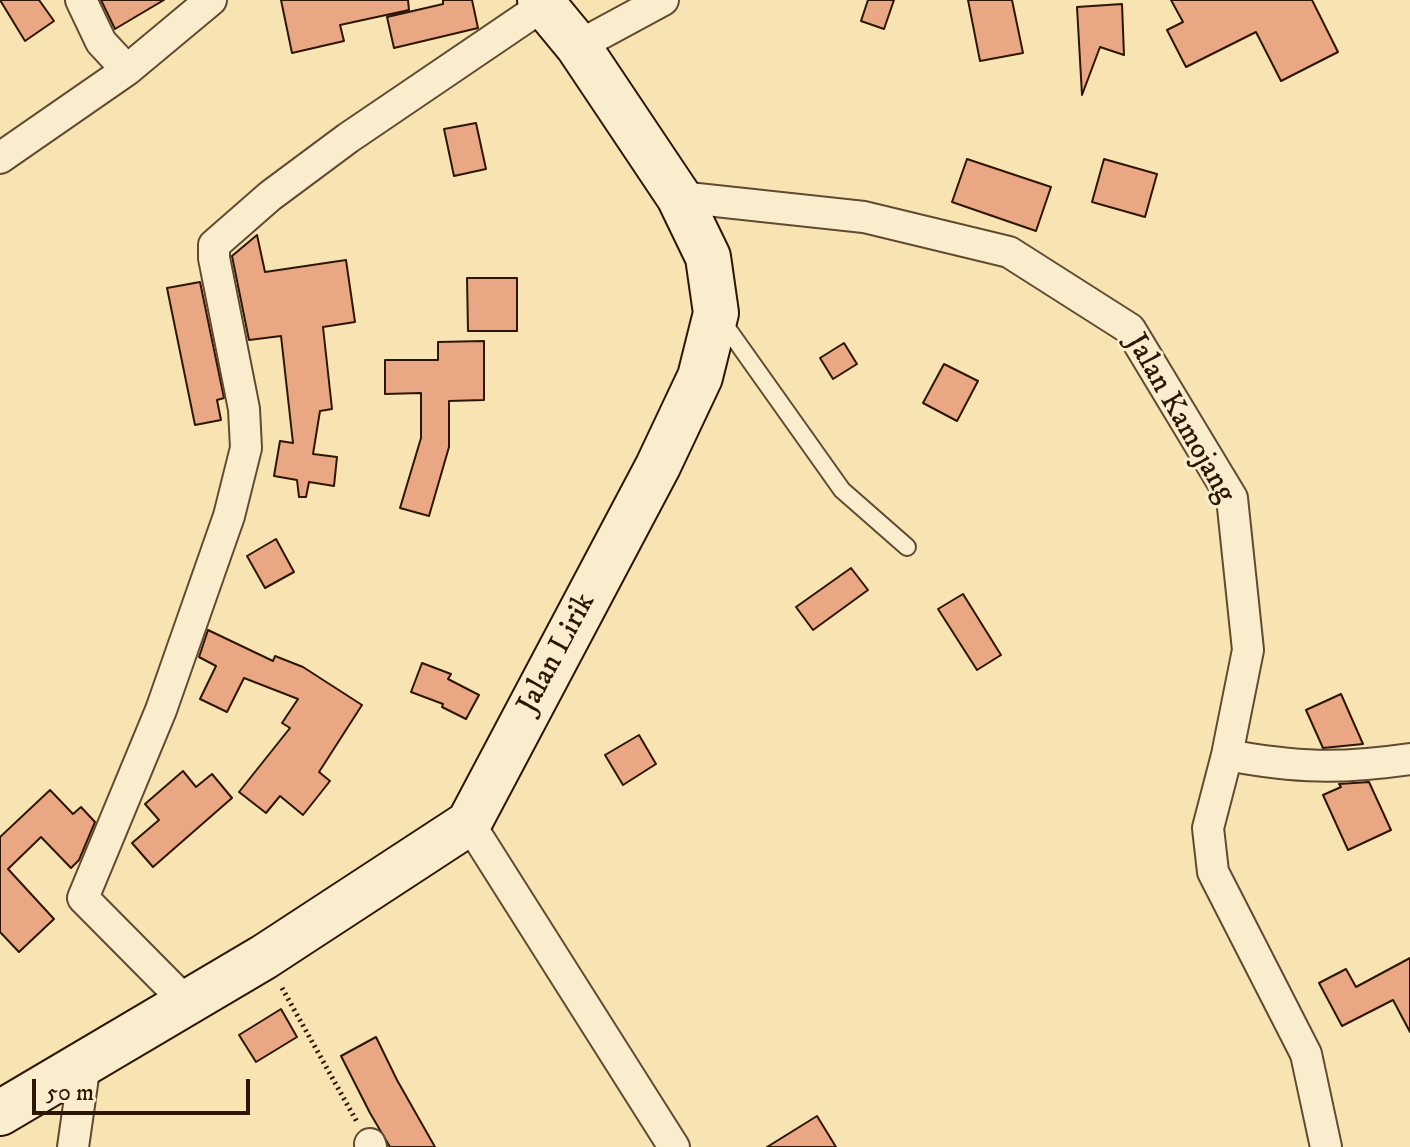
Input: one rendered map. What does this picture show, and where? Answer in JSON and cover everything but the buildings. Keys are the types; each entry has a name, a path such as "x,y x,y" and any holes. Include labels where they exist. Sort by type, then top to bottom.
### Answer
{"main road":[{"name":"Jalan Lirik","path":"0,1113 264,957 469,823 658,466 700,377 716,313 708,257 679,197 578,46 542,3"}],"street":[{"path":"81,0 101,42 127,70"},
{"path":"8,154 127,70 211,0"},
{"path":"578,46 663,0"},
{"path":"187,1003 83,898 161,710 229,516 246,448 244,409 214,245 270,196 348,138 542,3"},
{"name":"Jalan Kamojang","path":"679,197 864,217 1009,252 1130,329 1232,498 1248,650 1227,755 1208,828 1213,872 1306,1054 1326,1147"},
{"path":"1227,755 1290,767 1356,767 1410,759"},
{"path":"469,823 674,1147"},
{"path":"73,1147 85,1063"}],"lane":[{"path":"716,313 842,490 907,547"}],"path":[{"path":"264,957 370,1145"}]}
